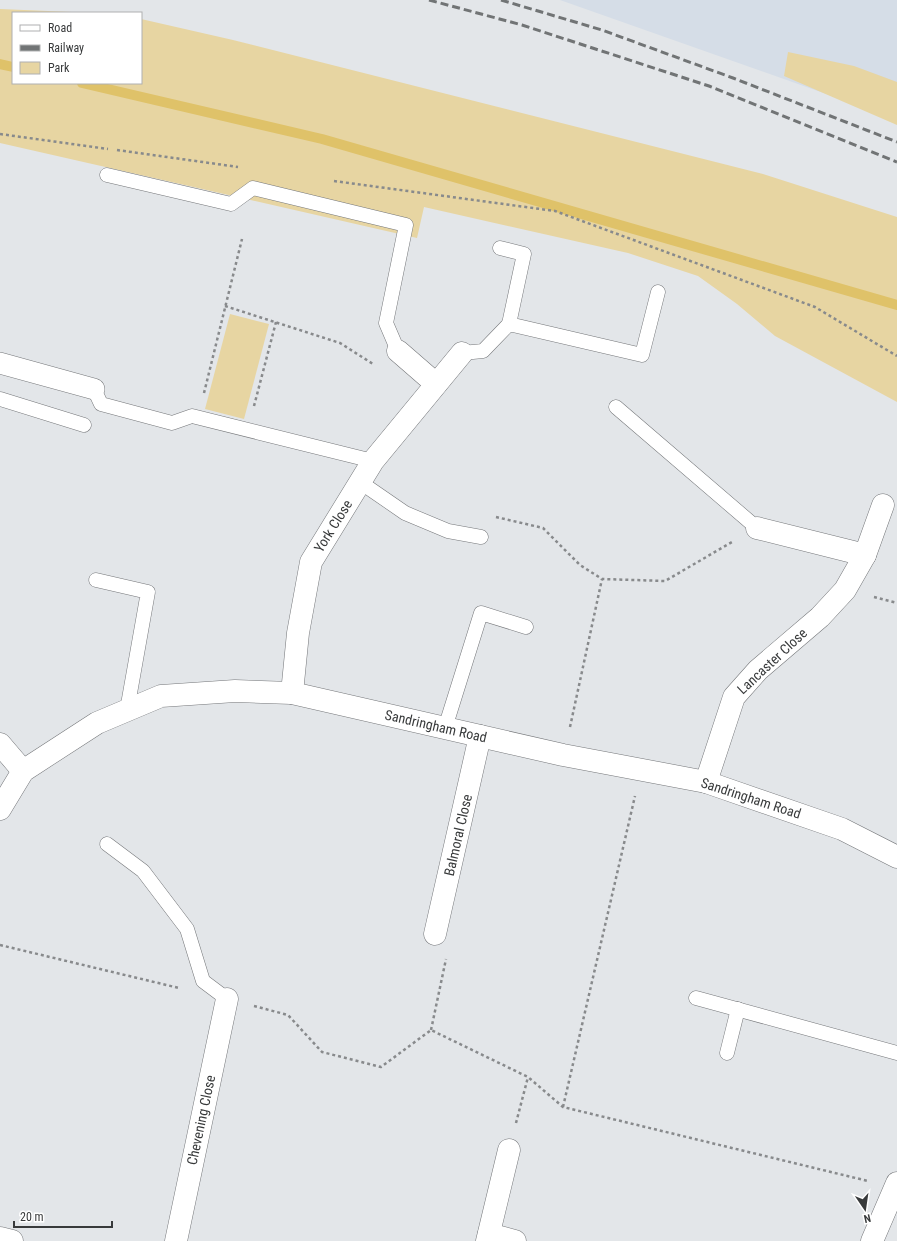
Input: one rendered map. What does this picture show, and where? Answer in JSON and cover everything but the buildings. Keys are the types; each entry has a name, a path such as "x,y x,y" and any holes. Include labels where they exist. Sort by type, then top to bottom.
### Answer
{"street":[{"path":"398,351 436,384"},
{"name":"York Close","path":"292,693 298,633 311,562 373,461 462,353"},
{"path":"0,363 94,389"},
{"name":"Lancaster Close","path":"706,782 734,697 758,670 820,617 844,590 866,555 883,505"},
{"path":"757,528 866,555"},
{"name":"Sandringham Road","path":"0,809 23,771 97,723 161,696 235,691 292,693 563,755 706,782 842,829 897,857"},
{"name":"Balmoral Close","path":"435,934 480,736"},
{"path":"0,744 23,771"},
{"name":"Chevening Close","path":"176,1241 227,999"},
{"path":"509,1150 488,1237 515,1241"},
{"path":"872,1241 896,1186"},
{"path":"0,1238 12,1241"}],"lane":[{"path":"106,175 231,204 253,188 406,225 386,323 398,351"},
{"path":"462,353 483,351 508,324 524,254 500,248"},
{"path":"508,324 642,355 658,292"},
{"path":"94,389 101,404 172,423 192,416 198,417 373,461"},
{"path":"0,399 84,425"},
{"path":"616,407 757,528"},
{"path":"360,482 405,513 448,531 482,537"},
{"path":"96,580 148,592 127,710"},
{"path":"445,728 481,613 526,627"},
{"path":"107,844 143,871 187,929 203,982 227,999"},
{"path":"696,998 897,1053"},
{"path":"727,1053 738,1009"}],"path":[{"path":"0,134 246,168"},
{"path":"333,180 555,211 815,306 897,356"},
{"path":"198,417 242,239"},
{"path":"225,306 340,343 374,365 398,351"},
{"path":"248,430 276,322"},
{"path":"493,516 543,528 580,565 602,579 665,581 757,528"},
{"path":"563,755 602,579"},
{"path":"564,1106 641,769"},
{"path":"227,999 288,1015 322,1052 381,1067 431,1030 447,960 435,934"},
{"path":"0,945 181,988"},
{"path":"431,1030 528,1076 564,1106 896,1186"},
{"path":"509,1150 528,1076"}],"shaded area":[{"path":"560,0 897,0 897,119"}],"green space":[{"path":"0,9 72,12 12,12 12,84 142,84 142,19 233,40 763,174 897,217 897,402 775,336 737,304 698,276 628,253 424,207 417,238 0,143"},
{"path":"788,52 854,66 897,82 897,125 784,76"},
{"path":"230,314 269,324 244,419 205,409"}],"waterway":[{"path":"0,64 12,67"},
{"path":"86,84 322,139 897,305"}],"railway":[{"path":"429,0 522,25 709,86 897,162"},
{"path":"501,0 602,30 733,78 897,142"}]}
